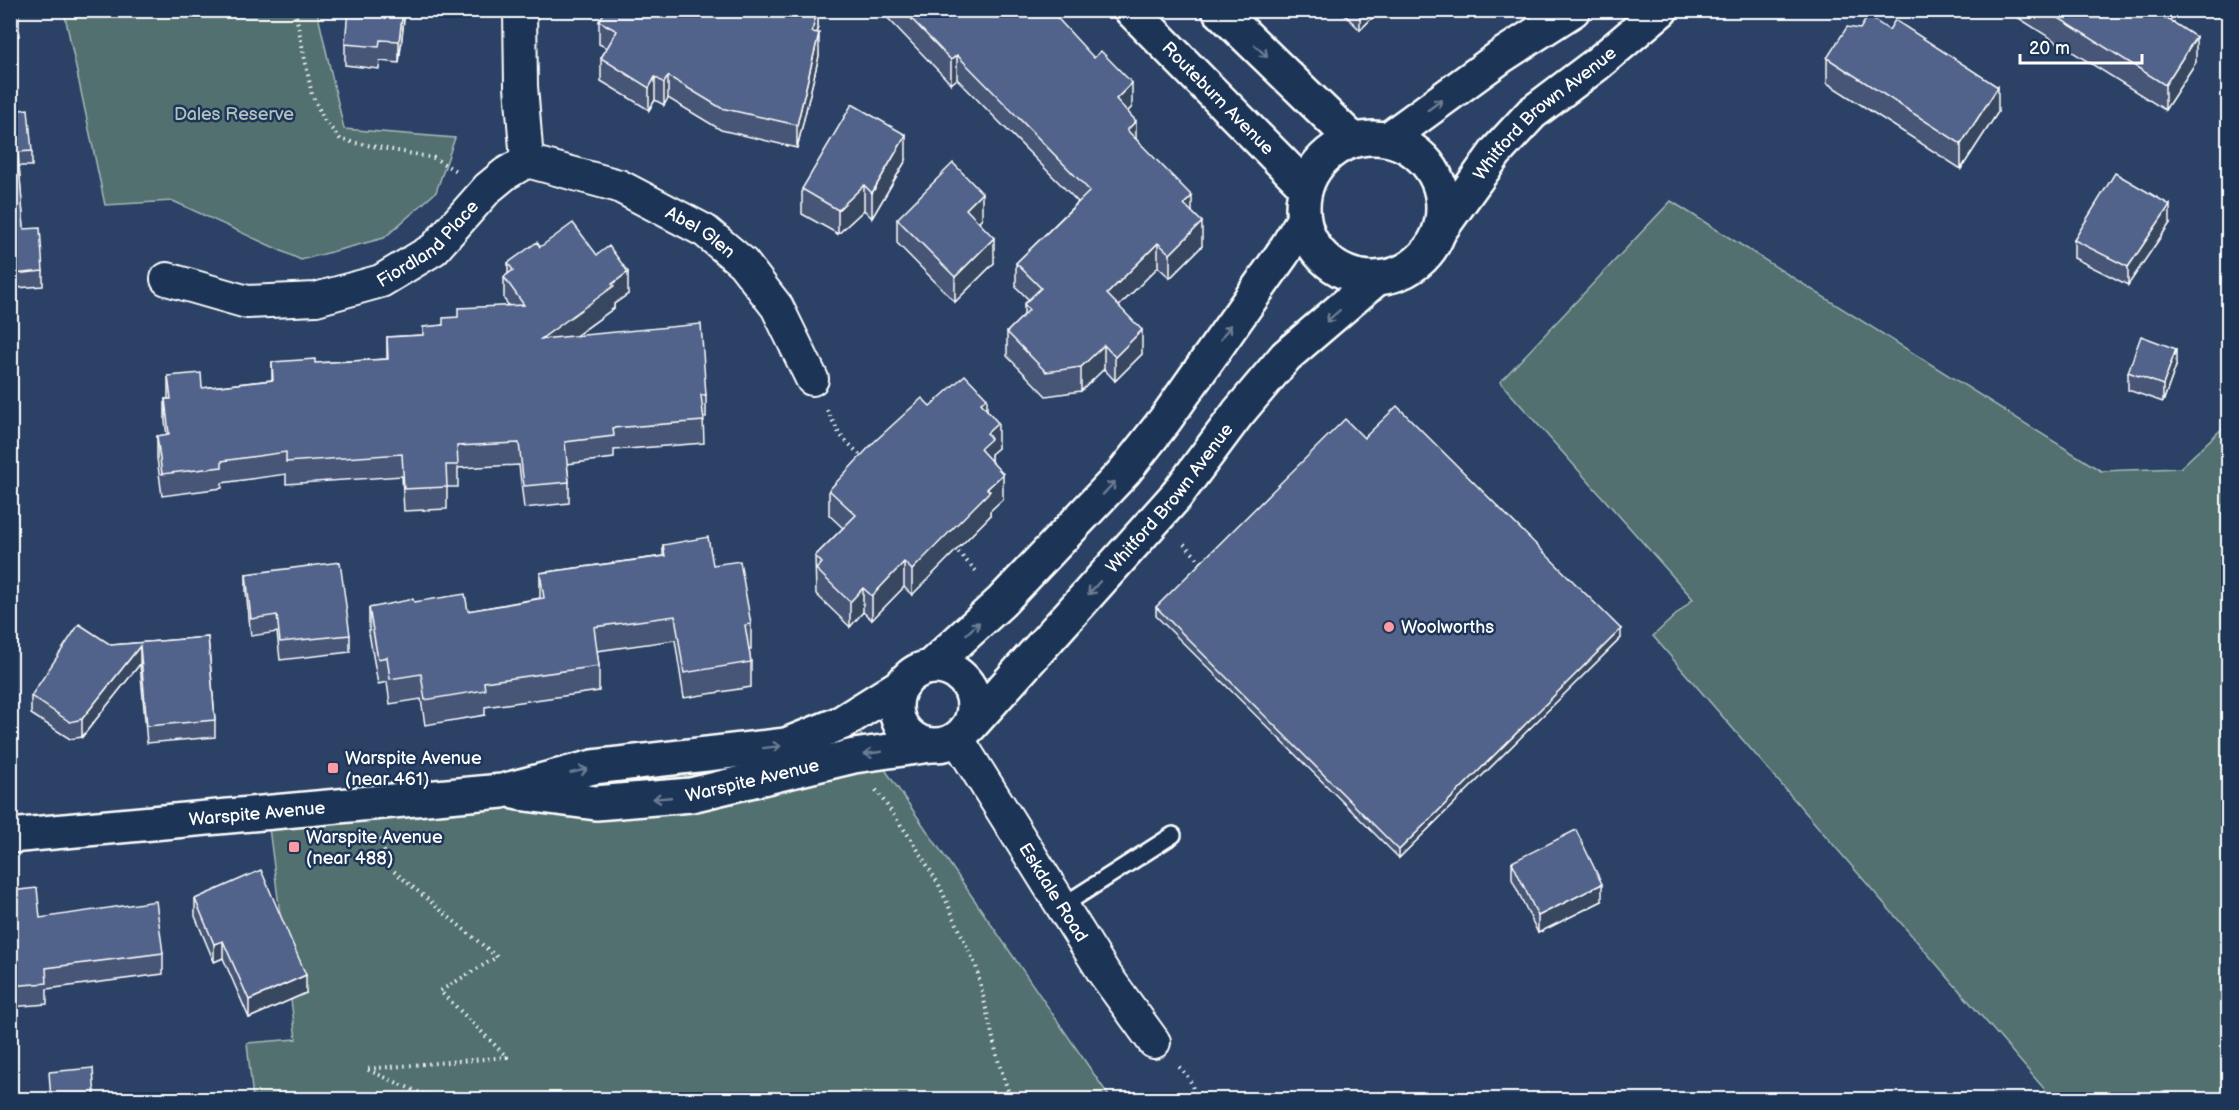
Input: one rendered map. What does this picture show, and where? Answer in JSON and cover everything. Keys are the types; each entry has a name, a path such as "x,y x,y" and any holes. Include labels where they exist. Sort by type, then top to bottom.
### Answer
{"main road":[{"path":"1219,10 1353,140"},
{"path":"1388,139 1503,56 1573,10"},
{"name":"Whitford Brown Avenue","path":"1440,230 1496,152 1532,113 1606,57 1661,10"},
{"name":"Routeburn Avenue","path":"1145,15 1306,187"},
{"path":"1376,137 1399,142 1419,155 1434,173 1442,195 1444,207 1440,230 1429,251 1401,273 1377,278 1355,276 1334,266 1317,251 1303,220 1302,209 1306,187 1316,166 1342,144 1353,140 1376,137"},
{"path":"917,676 938,667 953,671 966,681 974,703 952,736 917,741 901,725 896,704 917,676 1001,602 1124,472 1165,420 1283,254 1303,220"},
{"name":"Whitford Brown Avenue","path":"952,736 1176,496 1238,413 1286,356 1377,278"},
{"name":"Warspite Avenue","path":"10,836 502,790 593,767 786,745 841,723 917,676"},
{"name":"Warspite Avenue","path":"502,790 596,803 691,795 854,756 952,736"}],"street":[{"path":"520,10 521,86 527,161"},
{"name":"Fiordland Place","path":"167,279 247,302 316,299 381,280 434,249 488,188 505,174 527,161"},
{"name":"Abel Glen","path":"527,161 619,186 705,231 742,263 777,307 812,379"},
{"name":"Eskdale Road","path":"952,736 1104,973 1154,1042"}],"lane":[{"path":"1062,906 1173,835"}],"path":[{"path":"295,10 312,95 325,121 341,140 434,158 488,188"},
{"path":"812,379 840,435 864,459"},
{"path":"953,548 985,580"},
{"path":"854,756 913,842 939,885 976,966 998,1060 1011,1100"},
{"path":"375,803 382,848 390,868 497,957 440,992 507,1057 366,1069 436,1100"}],"green space":[{"name":"Dales Reserve","path":"64,11 317,11 344,129 455,138 436,192 384,238 301,260 173,201 105,205"},
{"path":"1671,201 2101,471 2180,468 2228,423 2228,1099 2053,1099 1653,636 1693,599 1500,382"},
{"path":"860,733 1111,1099 253,1099 247,1043 296,1039 269,828 723,767"}],"building":[{"path":"10,10 18,10 19,21 10,22"},
{"path":"348,10 403,10 399,41 380,40 379,47 345,44"},
{"path":"606,10 817,10 812,32 819,33 797,125 721,108 668,76 664,83 655,77 649,88 601,58 617,31 599,21"},
{"path":"903,10 1050,10 1094,58 1101,51 1132,83 1116,99 1136,121 1127,130 1192,196 1184,204 1202,222 1170,254 1158,243 1107,294 1142,330 1115,357 1104,345 1081,367 1046,372 1007,332 1029,310 1024,304 1041,288 1016,263 1090,191 957,55 951,60"},
{"path":"2046,10 2154,10 2196,37 2165,85"},
{"path":"1868,16 1889,30 1895,20 1998,87 1961,144 1827,58 1847,27 1860,29"},
{"path":"852,104 906,135 872,193 864,185 838,210 802,189"},
{"path":"28,109 32,151 18,152 24,229 40,228 43,271 14,274 16,294 10,294 10,111"},
{"path":"953,163 982,193 966,209 994,238 955,277 897,219"},
{"path":"2115,173 2170,205 2128,267 2074,240"},
{"path":"573,223 597,255 609,246 628,272 612,284 614,286 541,339 701,324 706,395 701,395 704,421 613,428 614,436 565,442 569,482 524,486 519,443 457,446 458,465 446,465 447,487 404,489 402,454 286,462 286,452 222,461 222,467 162,474 157,436 169,434 165,399 171,399 168,376 201,373 202,388 273,380 272,362 315,359 315,363 388,359 387,337 423,335 423,327 443,325 443,318 458,317 458,308 524,305 504,277 513,270 508,263 537,242 540,247"},
{"path":"2141,336 2176,349 2163,385 2128,372"},
{"path":"965,375 987,398 981,403 998,423 987,433 991,439 980,449 1003,474 987,489 990,491 912,570 904,562 872,596 863,588 850,602 816,569 822,563 815,556 856,515 829,490 874,442 922,398 930,406"},
{"name":"Woolworths","path":"1397,406 1621,629 1399,850 1156,607 1345,419 1364,438"},
{"path":"708,537 713,565 740,561 751,624 745,625 751,662 684,673 675,616 594,627 599,666 484,682 485,690 425,700 421,674 390,679 387,657 378,659 369,608 413,599 414,602 465,594 468,611 544,598 540,573 665,556 663,545"},
{"path":"340,562 350,635 280,642 277,615 251,619 246,574"},
{"path":"79,624 111,645 208,637 215,720 147,726 140,646 82,719 70,722 31,696"},
{"path":"10,679 13,679 16,737 10,737"},
{"path":"1576,830 1602,884 1538,916 1512,862"},
{"path":"261,870 306,975 249,1000 223,941 214,944 195,899"},
{"path":"37,888 40,918 156,901 163,953 46,968 47,983 10,986 10,891"},
{"path":"93,1068 95,1100 51,1100 49,1072"},
{"path":"1548,1092 1553,1100 1537,1100"},
{"path":"213,1095 213,1100 166,1100"}],"place":[{"name":"Woolworths","path":"1389,627"},
{"name":"Warspite Avenue (near 461)","path":"333,768"},
{"name":"Warspite Avenue (near 488)","path":"294,847"}]}
